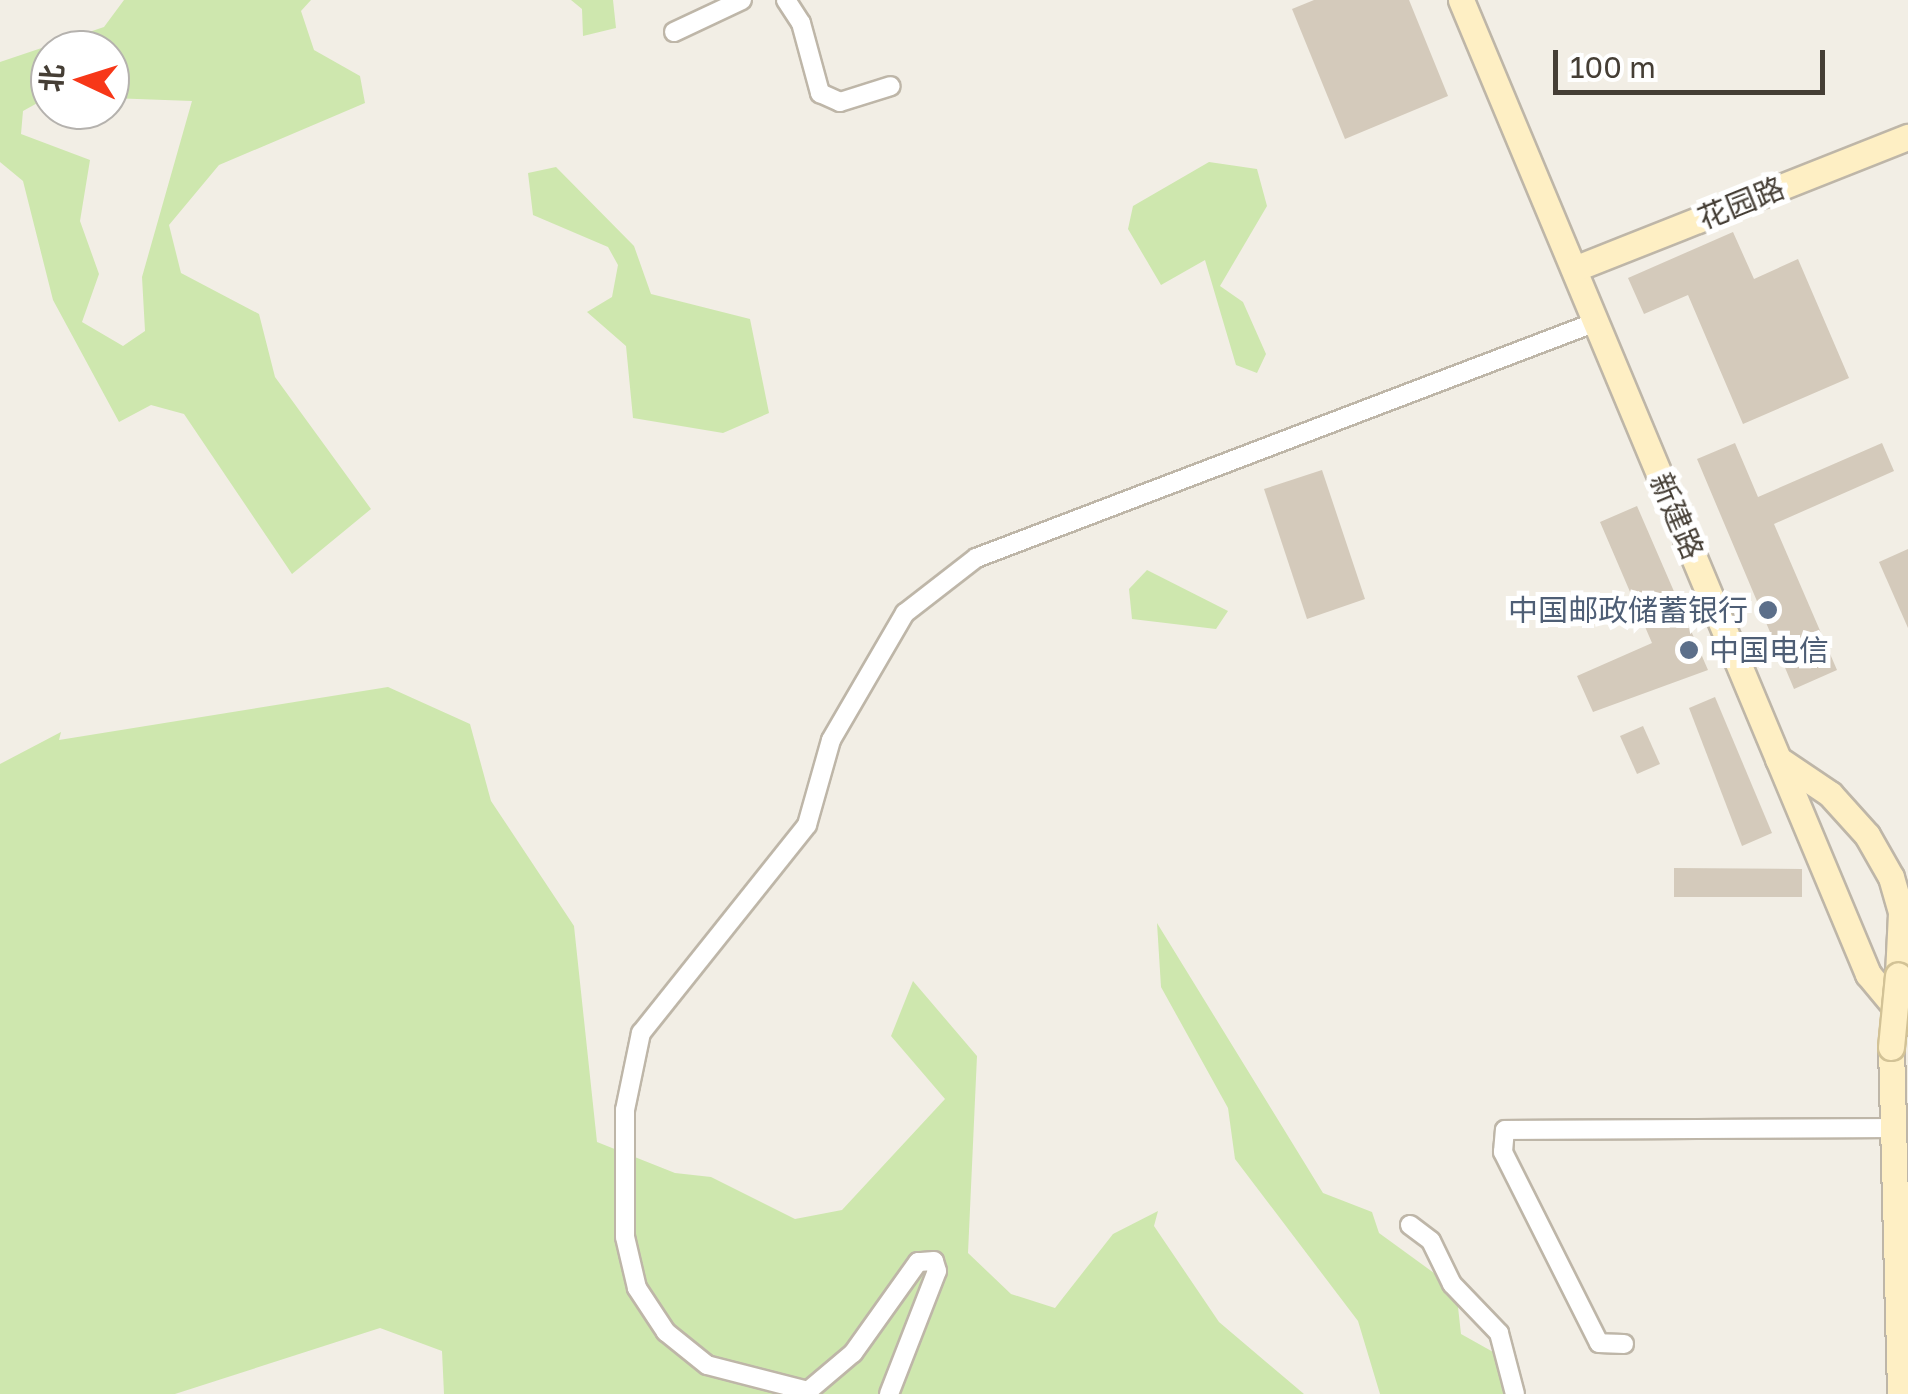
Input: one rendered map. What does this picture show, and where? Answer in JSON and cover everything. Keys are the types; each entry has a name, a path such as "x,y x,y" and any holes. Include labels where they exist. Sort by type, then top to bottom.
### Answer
{"main road":[{"name":"新建路","path":"1461,0 1868,974 1908,1022"},
{"name":"花园路","path":"1574,268 1908,137"},
{"path":"1778,759 1830,794 1867,836 1891,877 1901,913 1890,1047 1889,1128 1903,1341 1900,1394"}],"street":[{"path":"674,32 742,0"},
{"path":"786,0 801,22 820,93 840,102 891,86"},
{"path":"888,1394 936,1274 934,1261 918,1262 853,1353 808,1391 707,1365 666,1332 637,1288 624,1237 625,1110 641,1033 807,825 832,740 905,613 976,558 1596,322"},
{"path":"1624,1344 1599,1344 1503,1152 1505,1130 1889,1128"},
{"path":"1410,1225 1431,1241 1452,1284 1500,1334 1515,1394"}],"green space":[{"path":"124,0 311,0 301,11 314,50 360,76 365,103 219,165 169,225 181,273 259,314 275,377 371,509 292,574 184,414 151,405 119,422 53,300 23,181 0,162 0,62 30,52 30,107 23,111 21,134 90,160 80,221 99,274 82,322 123,346 145,331 142,277 192,101 130,99 130,30 95,30 104,27"},
{"path":"571,0 613,0 616,28 583,36 582,9"},
{"path":"1209,162 1257,169 1267,206 1220,286 1243,302 1266,354 1257,373 1236,365 1205,260 1161,285 1128,229 1133,206"},
{"path":"556,167 634,246 651,294 750,319 769,413 723,433 633,418 626,346 587,312 612,297 618,265 608,247 533,215 528,173"},
{"path":"1147,570 1228,611 1216,629 1132,619 1129,589"},
{"path":"388,687 470,724 491,801 574,926 597,1142 675,1173 711,1177 795,1219 842,1210 945,1099 891,1036 913,981 977,1056 968,1253 1011,1294 1055,1308 1113,1234 1158,1211 1154,1226 1219,1322 1304,1394 444,1394 442,1351 380,1328 175,1394 0,1394 0,764 61,732 59,740"},
{"path":"1157,923 1323,1193 1372,1212 1379,1233 1456,1289 1461,1334 1511,1362 1521,1394 1380,1394 1358,1321 1235,1159 1228,1108 1161,987"}],"building":[{"path":"1314,0 1409,0 1448,96 1345,139 1292,9"},
{"path":"1733,232 1754,279 1798,259 1849,378 1743,424 1688,295 1644,314 1628,278"},
{"path":"1735,443 1758,497 1882,443 1894,471 1774,524 1837,670 1794,689 1697,459"},
{"path":"1322,470 1365,599 1307,619 1264,489"},
{"path":"1637,506 1708,670 1593,712 1577,676 1652,643 1600,522"},
{"path":"1908,549 1908,628 1879,562"},
{"path":"1715,697 1772,833 1742,846 1689,708"},
{"path":"1643,726 1660,764 1637,774 1620,736"},
{"path":"1674,868 1802,869 1802,897 1674,897"}],"place":[{"name":"中国邮政储蓄银行","path":"1768,610"},
{"name":"中国电信","path":"1689,650"}]}
